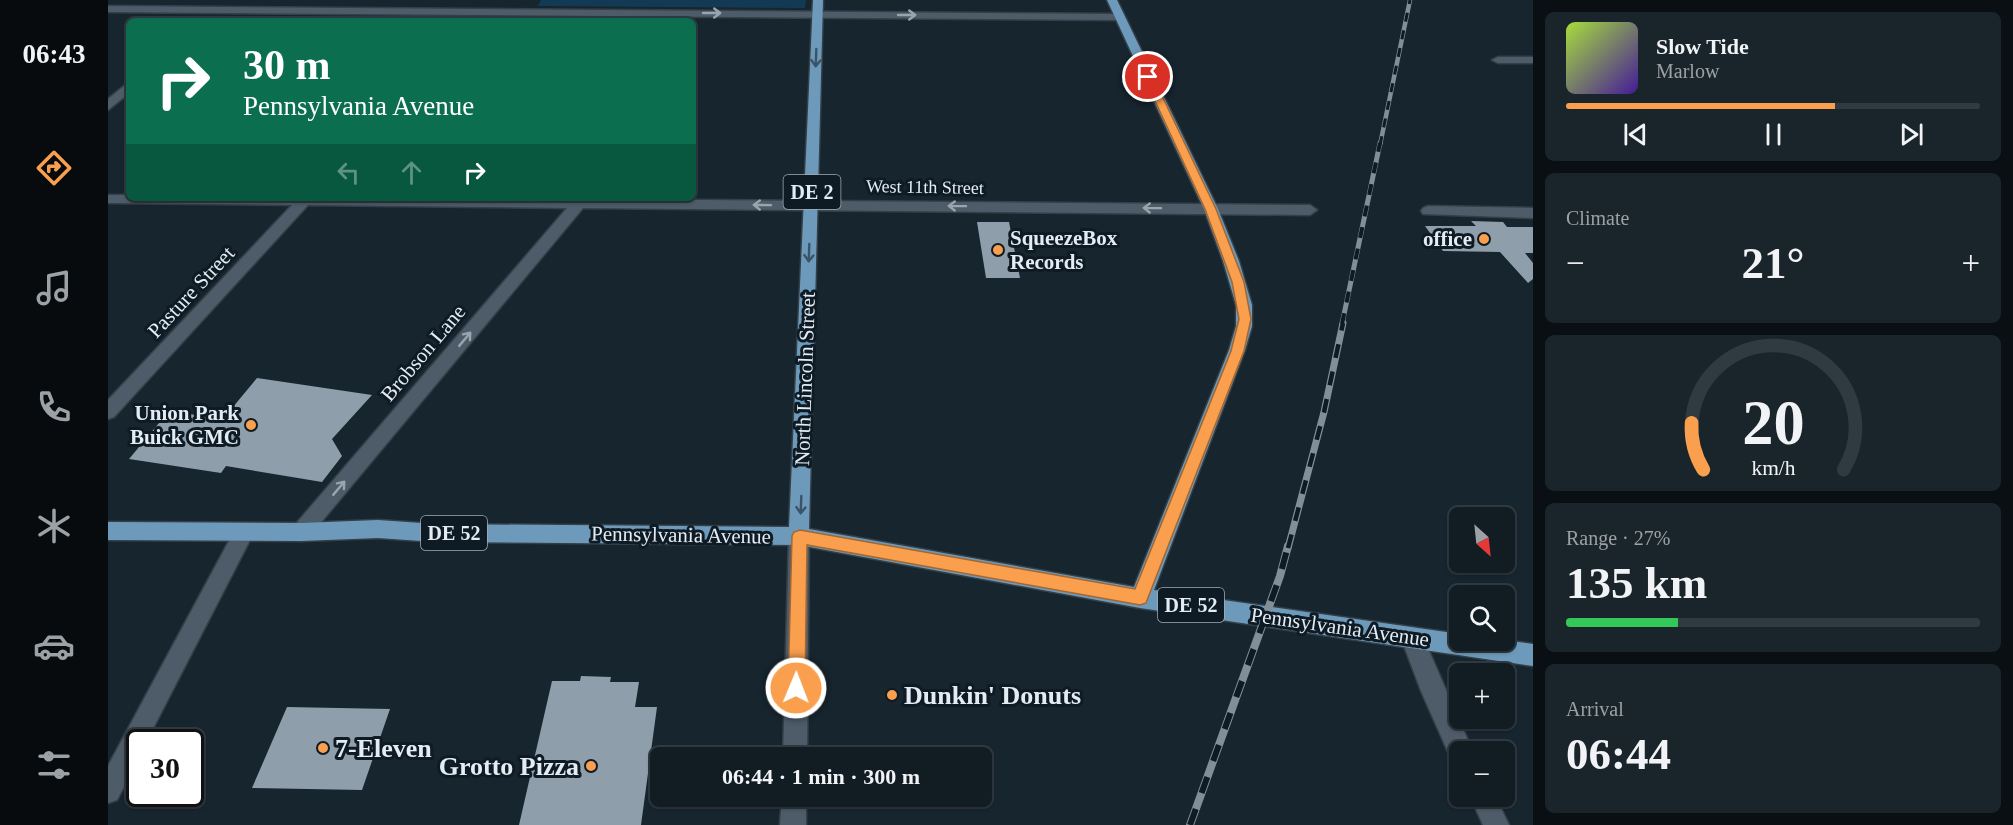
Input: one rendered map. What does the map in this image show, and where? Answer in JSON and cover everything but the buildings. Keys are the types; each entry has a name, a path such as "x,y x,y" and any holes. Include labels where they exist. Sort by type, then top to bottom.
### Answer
{"main road":[{"path":"1112,0 1211,209 1238,282 1244,305 1244,326 1237,351 1140,598"},
{"name":"North Lincoln Street","path":"800,536 818,7"},
{"name":"Pennsylvania Avenue","path":"108,531 301,532 378,529 436,533 800,536 1140,598 1533,655"}],"street":[{"path":"200,18 219,0"},
{"path":"519,16 528,0"},
{"path":"108,9 519,16 818,7 1119,16"},
{"path":"1498,60 1533,60"},
{"path":"108,106 126,89"},
{"name":"West 11th Street","path":"108,199 126,199"},
{"name":"Pasture Street","path":"108,412 304,201"},
{"name":"West 11th Street","path":"475,201 1310,210"},
{"name":"Brobson Lane","path":"301,532 579,203"},
{"path":"1428,211 1533,213"},
{"path":"108,790 244,532"},
{"name":"North Lincoln Street","path":"795,747 800,536"},
{"path":"1412,638 1429,683 1456,741"},
{"path":"793,825 794,807"},
{"path":"1487,807 1496,825"}],"shaded area":[{"path":"541,0 806,0 805,8 538,6"}],"railway":[{"path":"1380,145 1410,0"},
{"path":"1342,324 1380,143"},
{"path":"1288,548 1324,412 1343,323"},
{"path":"1190,825 1280,576 1288,546"}],"place":[{"name":"office","path":"1484,239"},
{"name":"SqueezeBox Records","path":"998,250"},
{"name":"Union Park Buick GMC","path":"251,425"},
{"name":"Dunkin' Donuts","path":"892,695"},
{"name":"7-Eleven","path":"323,748"},
{"name":"Grotto Pizza","path":"591,766"}],"route":[{"path":"796,688 800,536 1140,598 1237,351 1245,319 1238,282 1211,209 1148,77"}]}
